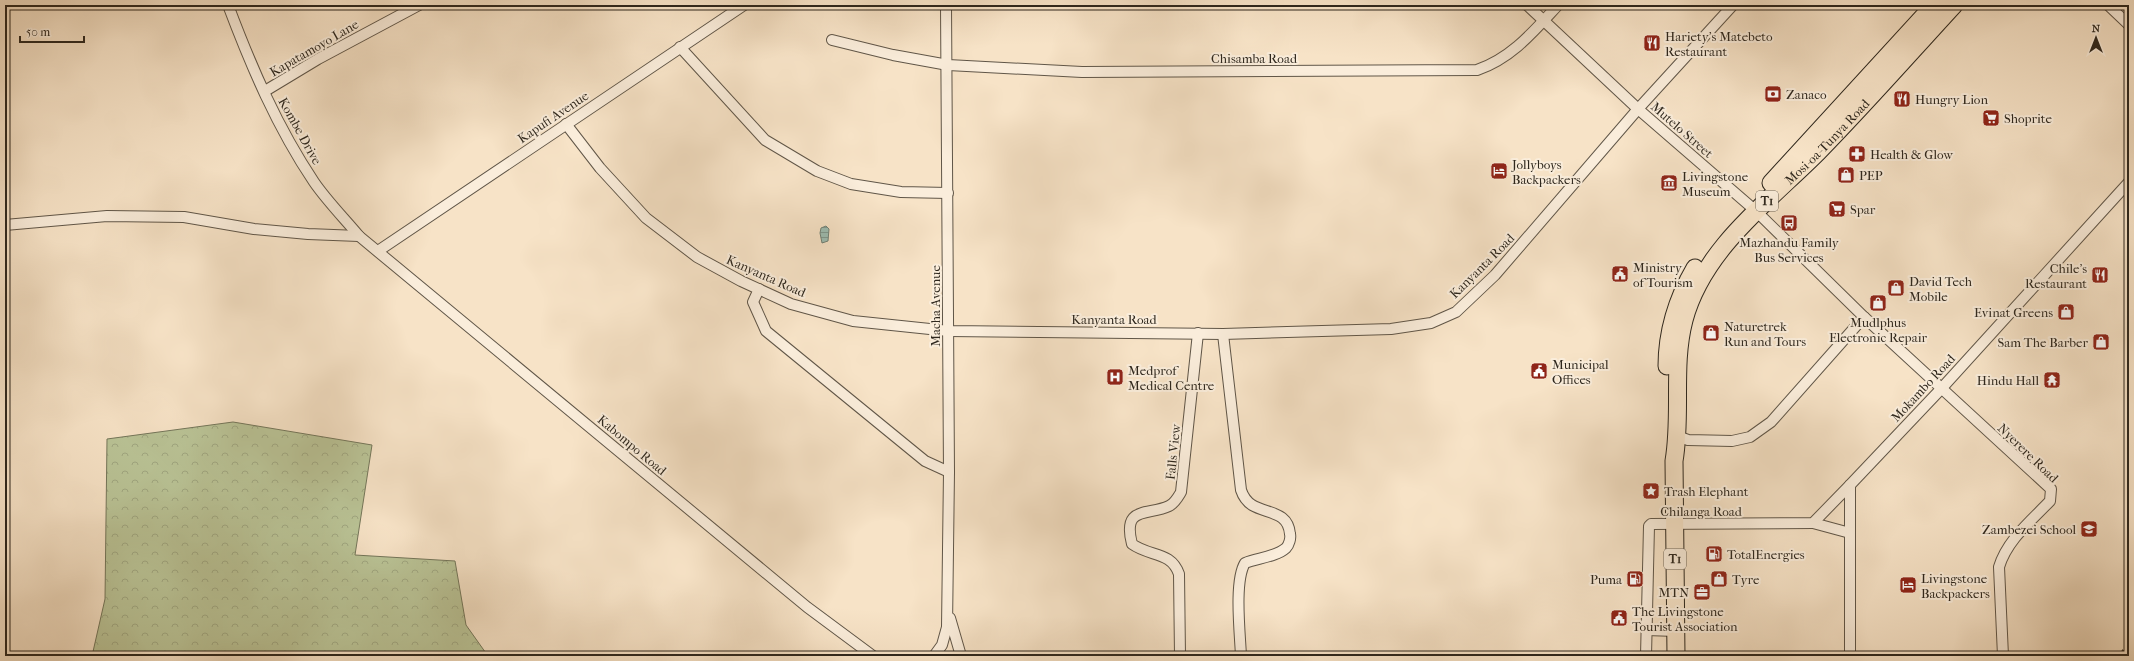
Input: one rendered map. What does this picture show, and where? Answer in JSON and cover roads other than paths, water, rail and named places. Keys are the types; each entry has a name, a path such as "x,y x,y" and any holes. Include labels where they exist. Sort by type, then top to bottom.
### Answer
{"highway":[{"name":"Mosi-oa-Tunya Road","path":"1753,208 1934,5"},
{"name":"Mosi-oa-Tunya Road","path":"1678,441 1667,346 1677,304 1696,266 1716,239 1818,152 1954,5"},
{"name":"T1","path":"1676,656 1674,461 1678,441"}],"street":[{"name":"Kombe Drive","path":"228,5 250,64 278,120 315,182 359,236 378,251"},
{"name":"Kapatamoyo Lane","path":"264,91 318,59 419,5"},
{"name":"Kapufi Avenue","path":"378,251 744,5"},
{"name":"Macha Avenue","path":"934,656 942,645 947,627 949,331 948,65 946,5"},
{"name":"Mutelo Street","path":"1527,5 1638,109 1753,208 1864,317 1941,389"},
{"name":"Chisamba Road","path":"832,40 893,55 948,65 1082,72 1477,70 1503,58 1520,45 1558,5"},
{"name":"Kanyanta Road","path":"566,124 600,168 646,218 697,257 791,304 853,321 949,331 1223,334 1391,329 1431,323 1456,312 1495,275 1562,200 1638,109 1733,5"},
{"path":"2108,5 2129,25"},
{"path":"680,47 765,140 816,171 858,185 901,192 948,193"},
{"name":"Mokambo Road","path":"1850,485 1941,389 2129,182"},
{"path":"5,225 107,216 184,217 254,229 359,236"},
{"name":"Kabompo Road","path":"378,251 807,607 874,656"},
{"path":"759,289 753,302 766,331 925,461 949,472"},
{"path":"1678,441 1732,441 1750,437 1771,422 1864,317"},
{"name":"Falls View","path":"1180,656 1179,574 1176,564 1166,558 1137,548 1132,544 1130,538 1131,522 1136,516 1143,511 1169,506 1176,500 1181,492 1198,333"},
{"path":"1223,334 1241,490 1244,498 1252,505 1276,513 1285,519 1290,528 1291,538 1286,548 1245,563 1241,569 1241,656"},
{"name":"Nyerere Road","path":"1941,389 2051,489 2050,500 2009,545 1999,567 2003,656"},
{"path":"1813,524 1850,485"},
{"path":"1850,485 1850,656"},
{"name":"Chilanga Road","path":"1646,656 1647,530 1651,524 1813,524 1850,533"},
{"name":"Macha Avenue","path":"947,606 961,656"},
{"path":"1646,630 1676,631"}],"water":[{"path":"826,226 829,229 828,241 822,243 820,233 821,228"}],"railway":[{"path":"2120,656 2129,640"}],"place":[{"name":"Hariety's Matebeto Restaurant","path":"1652,43"},
{"name":"Zanaco","path":"1773,94"},
{"name":"Hungry Lion","path":"1902,99"},
{"name":"Shoprite","path":"1991,118"},
{"name":"Health & Glow","path":"1857,154"},
{"name":"Jollyboys Backpackers","path":"1499,171"},
{"name":"PEP","path":"1846,175"},
{"name":"Livingstone Museum","path":"1669,183"},
{"name":"Spar","path":"1837,209"},
{"name":"Mazhandu Family Bus Services","path":"1789,223"},
{"name":"Ministry of Tourism","path":"1620,274"},
{"name":"Chile's Restaurant","path":"2100,275"},
{"name":"David Tech Mobile","path":"1896,288"},
{"name":"Mudlphus Electronic Repair","path":"1878,303"},
{"name":"Evinat Greens","path":"2066,312"},
{"name":"Naturetrek Run and Tours","path":"1711,333"},
{"name":"Sam The Barber","path":"2101,342"},
{"name":"Municipal Offices","path":"1539,371"},
{"name":"Medprof Medical Centre","path":"1115,377"},
{"name":"Hindu Hall","path":"2052,380"},
{"name":"Trash Elephant","path":"1651,491"},
{"name":"Zambezei School","path":"2089,529"},
{"name":"TotalEnergies","path":"1714,554"},
{"name":"Puma","path":"1635,579"},
{"name":"Tyre","path":"1719,579"},
{"name":"Livingstone Backpackers","path":"1908,585"},
{"name":"MTN","path":"1702,592"},
{"name":"The Livingstone Tourist Association","path":"1619,618"}]}
